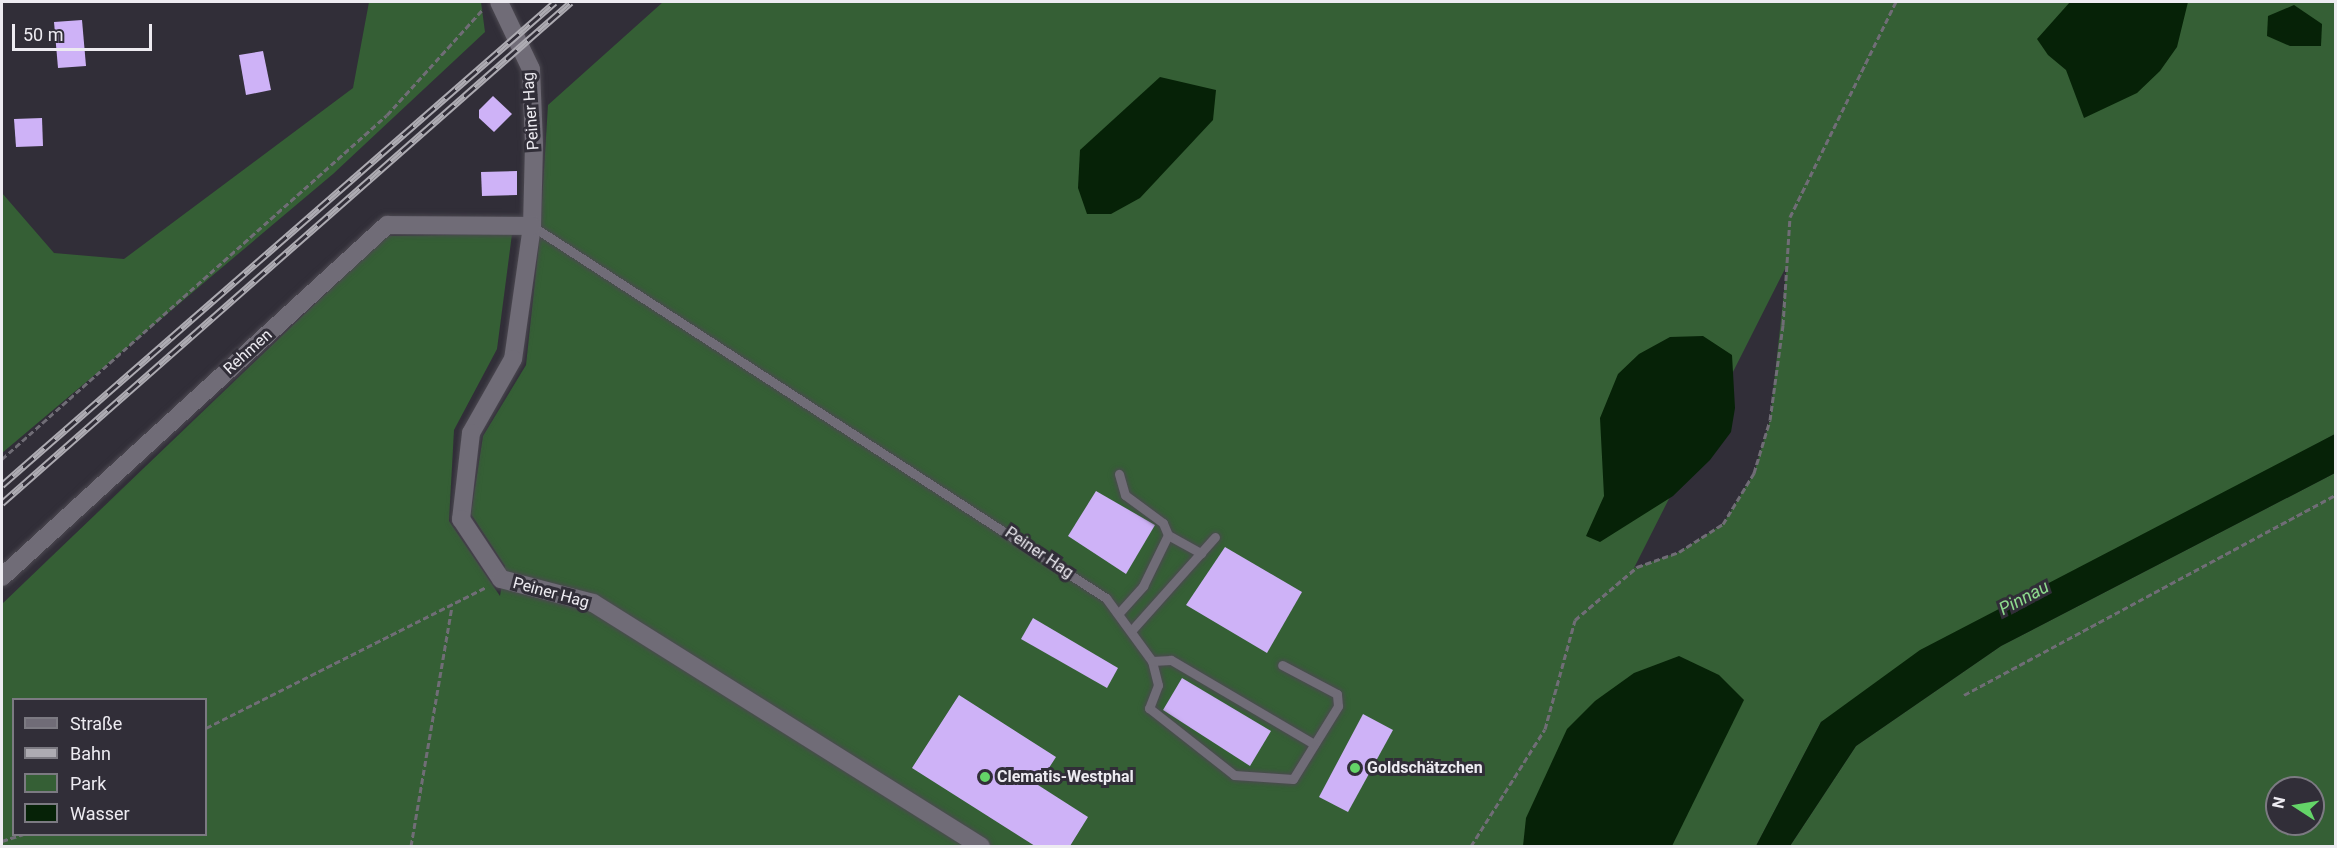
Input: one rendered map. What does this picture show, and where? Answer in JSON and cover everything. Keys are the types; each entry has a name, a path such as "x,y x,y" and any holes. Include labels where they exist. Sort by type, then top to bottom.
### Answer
{"street":[{"name":"Peiner Hag","path":"499,2 531,69 534,145 532,226 513,359 471,433 461,519 501,579 593,603 981,846"},
{"name":"Rehmen","path":"2,577 387,225 532,226"}],"lane":[{"name":"Peiner Hag","path":"532,226 638,298 1040,552 1106,598 1152,661 1158,685 1149,708 1234,775 1293,779 1314,744"},
{"path":"1119,474 1125,495 1163,523 1168,535 1201,554"},
{"path":"1118,614 1143,586 1168,535"},
{"path":"1131,631 1215,537"},
{"path":"1152,661 1171,660 1314,744 1338,706 1337,694 1282,665"}],"path":[{"path":"2,459 387,115 490,2"},
{"path":"1471,846 1545,729 1575,620 1636,567 1679,552 1723,524 1754,473 1771,410 1783,325 1790,217 1896,2"},
{"path":"1964,695 2336,495"},
{"path":"207,728 452,606 501,579"},
{"path":"411,846 452,606"},
{"path":"2,841 17,836"}],"green space":[{"path":"369,2 481,2 485,32 333,174 2,453 2,193 54,253 124,259 353,88"},
{"path":"663,2 2335,2 2335,434 1821,722 1756,846 2,846 2,604 386,236 512,234 497,349 454,430 449,521 500,596 505,566 471,514 483,436 526,365 540,234 548,105","holes":["1787,265 1770,420 1754,473 1723,524 1679,552 1634,568"]},
{"path":"2335,473 2335,846 1790,846 1856,746 2001,646"}],"water":[{"path":"2070,2 2188,2 2177,47 2160,71 2137,93 2084,118 2066,70 2048,55 2037,39"},
{"path":"2294,5 2322,24 2321,46 2290,46 2267,36 2268,16"},
{"path":"1160,77 1216,90 1213,120 1140,198 1111,214 1087,214 1078,188 1080,150"},
{"path":"1703,336 1732,355 1735,408 1731,432 1710,460 1673,496 1600,542 1586,536 1604,496 1600,418 1618,374 1639,354 1670,337"},
{"name":"Pinnau","path":"2335,434 2335,473 2001,646 1856,746 1790,846 1756,846 1821,722 1920,650"},
{"path":"1679,656 1719,675 1744,700 1672,846 1523,846 1526,818 1567,729 1595,701 1634,673"}],"building":[{"path":"82,20 86,66 58,68 54,22"},
{"path":"263,51 271,90 246,95 239,55"},
{"path":"493,96 512,114 494,132 479,118 479,110"},
{"path":"42,118 43,146 16,147 14,119"},
{"path":"517,171 517,195 482,196 481,172"},
{"path":"1096,491 1155,525 1126,574 1068,536"},
{"path":"1225,547 1302,592 1267,653 1186,605"},
{"path":"1033,618 1118,668 1107,688 1021,639"},
{"path":"1182,678 1271,731 1250,766 1163,710"},
{"name":"Clematis-Westphal","path":"959,695 1056,757 1038,785 1088,817 1070,846 1035,846 912,768"},
{"path":"1363,714 1393,730 1348,812 1319,797"}],"railway":[{"path":"2,485 555,2"},
{"path":"2,503 571,2"}],"place":[{"name":"Goldschätzchen","path":"1355,768"},
{"name":"Clematis-Westphal","path":"985,777"}]}
